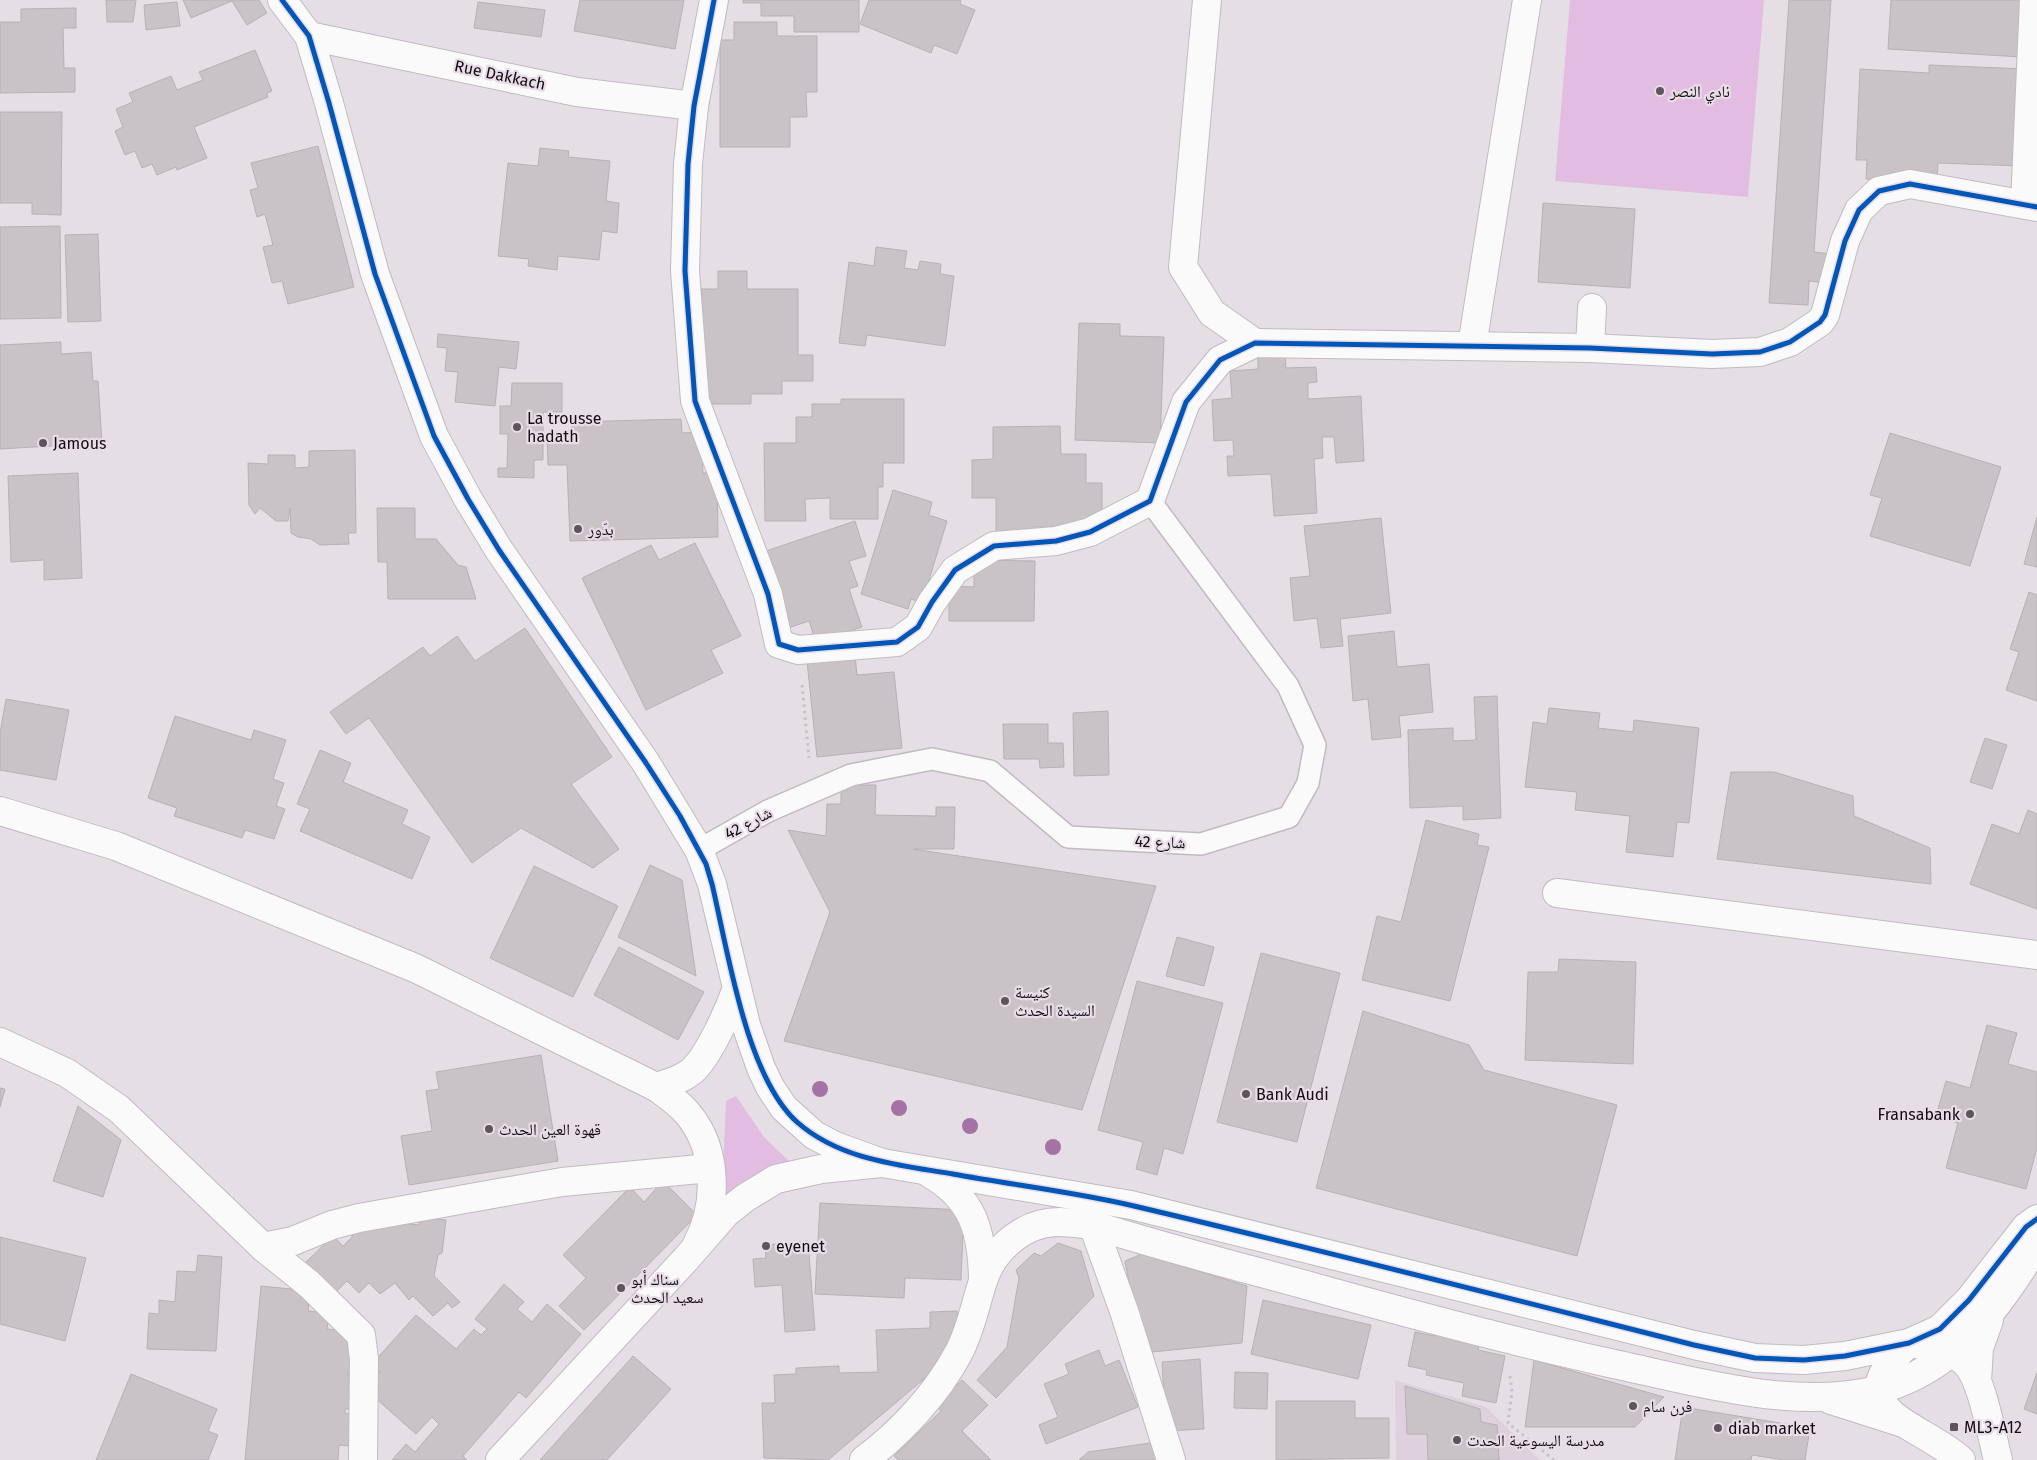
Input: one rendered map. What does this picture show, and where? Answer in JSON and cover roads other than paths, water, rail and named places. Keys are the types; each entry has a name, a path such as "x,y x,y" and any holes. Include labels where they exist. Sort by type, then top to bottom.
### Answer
{"street":[{"path":"282,0 309,36 375,274 434,436 468,499 499,550 646,763 699,850 712,884 746,1025 761,1068 784,1108 814,1135 836,1146 882,1163 1130,1205 1694,1345 1755,1358 1804,1360 1845,1356 1909,1343 1940,1329 1969,1300 2019,1235 2037,1219"},
{"path":"714,0 694,106 688,164 684,271 695,401 768,594 779,644 798,650 897,642 918,627 932,602 956,570 994,546 1056,541 1090,532 1150,501 1186,402 1220,360 1255,343 1590,348 1712,354 1760,352 1790,342 1820,322 1825,315 1845,241 1859,210 1879,191 1910,184 2031,205 2034,0"},
{"path":"1206,0 1183,267 1212,313 1255,343"},
{"path":"1472,346 1528,0"},
{"name":"Rue Dakkach","path":"309,36 577,92 694,106"},
{"path":"1590,348 1592,308"},
{"path":"0,810 116,846 415,968 656,1087 688,1114 698,1128 707,1149 710,1168 711,1208 706,1225 686,1259"},
{"path":"1557,893 2037,955"},
{"path":"656,1087 682,1078 700,1062 730,1007 737,988"},
{"path":"0,1042 68,1073 119,1110 263,1247 309,1284 361,1335 364,1359 363,1460"},
{"path":"500,1460 686,1259 726,1213 745,1198 776,1179 821,1169 882,1163"},
{"path":"263,1247 293,1241 332,1225 359,1218 464,1199 562,1182 710,1168"},
{"path":"923,1169 942,1180 956,1193 973,1216 982,1249 983,1280"},
{"path":"1093,1198 1093,1225 1124,1311 1171,1460"},
{"path":"864,1460 906,1423 945,1374 970,1327 983,1280 996,1253 1006,1243 1023,1232 1040,1225 1058,1222 1093,1225 1504,1339 1759,1394 1818,1395 1877,1390 1919,1374 1951,1354 1969,1338 1994,1308 2028,1258 2037,1237"},
{"path":"1977,1381 1979,1348 1994,1308"},
{"path":"1909,1343 1932,1347 1951,1354 1969,1366 1977,1381 1998,1460"},
{"path":"1903,1423 1881,1403 1877,1390 1885,1369 1909,1343"},
{"path":"1818,1395 1903,1423 1938,1443 1961,1460"},
{"path":"1938,1443 1958,1444 1970,1440 1977,1436 1987,1418"}],"lane":[{"name":"شارع 42","path":"699,850 768,811 851,775 932,759 990,771 1068,837 1201,844 1289,817 1308,783 1315,745 1288,686 1150,501"}],"place":[{"name":"نادي النصر","path":"1660,91"},
{"name":"La trousse hadath","path":"517,427"},
{"name":"Jamous","path":"43,443"},
{"name":"بدّور","path":"578,529"},
{"name":"كنيسة السيدة الحدث","path":"1005,1001"},
{"name":"Bank Audi","path":"1246,1094"},
{"name":"Fransabank","path":"1970,1114"},
{"name":"قهوة العين الحدث","path":"489,1129"},
{"name":"eyenet","path":"766,1246"},
{"name":"سناك أبو سعيد الحدث","path":"621,1288"},
{"name":"فرن سام","path":"1633,1406"},
{"name":"ML3-A12","path":"1954,1427"},
{"name":"diab market","path":"1718,1428"},
{"name":"مدرسة اليسوعية الحدت","path":"1457,1440"}]}
